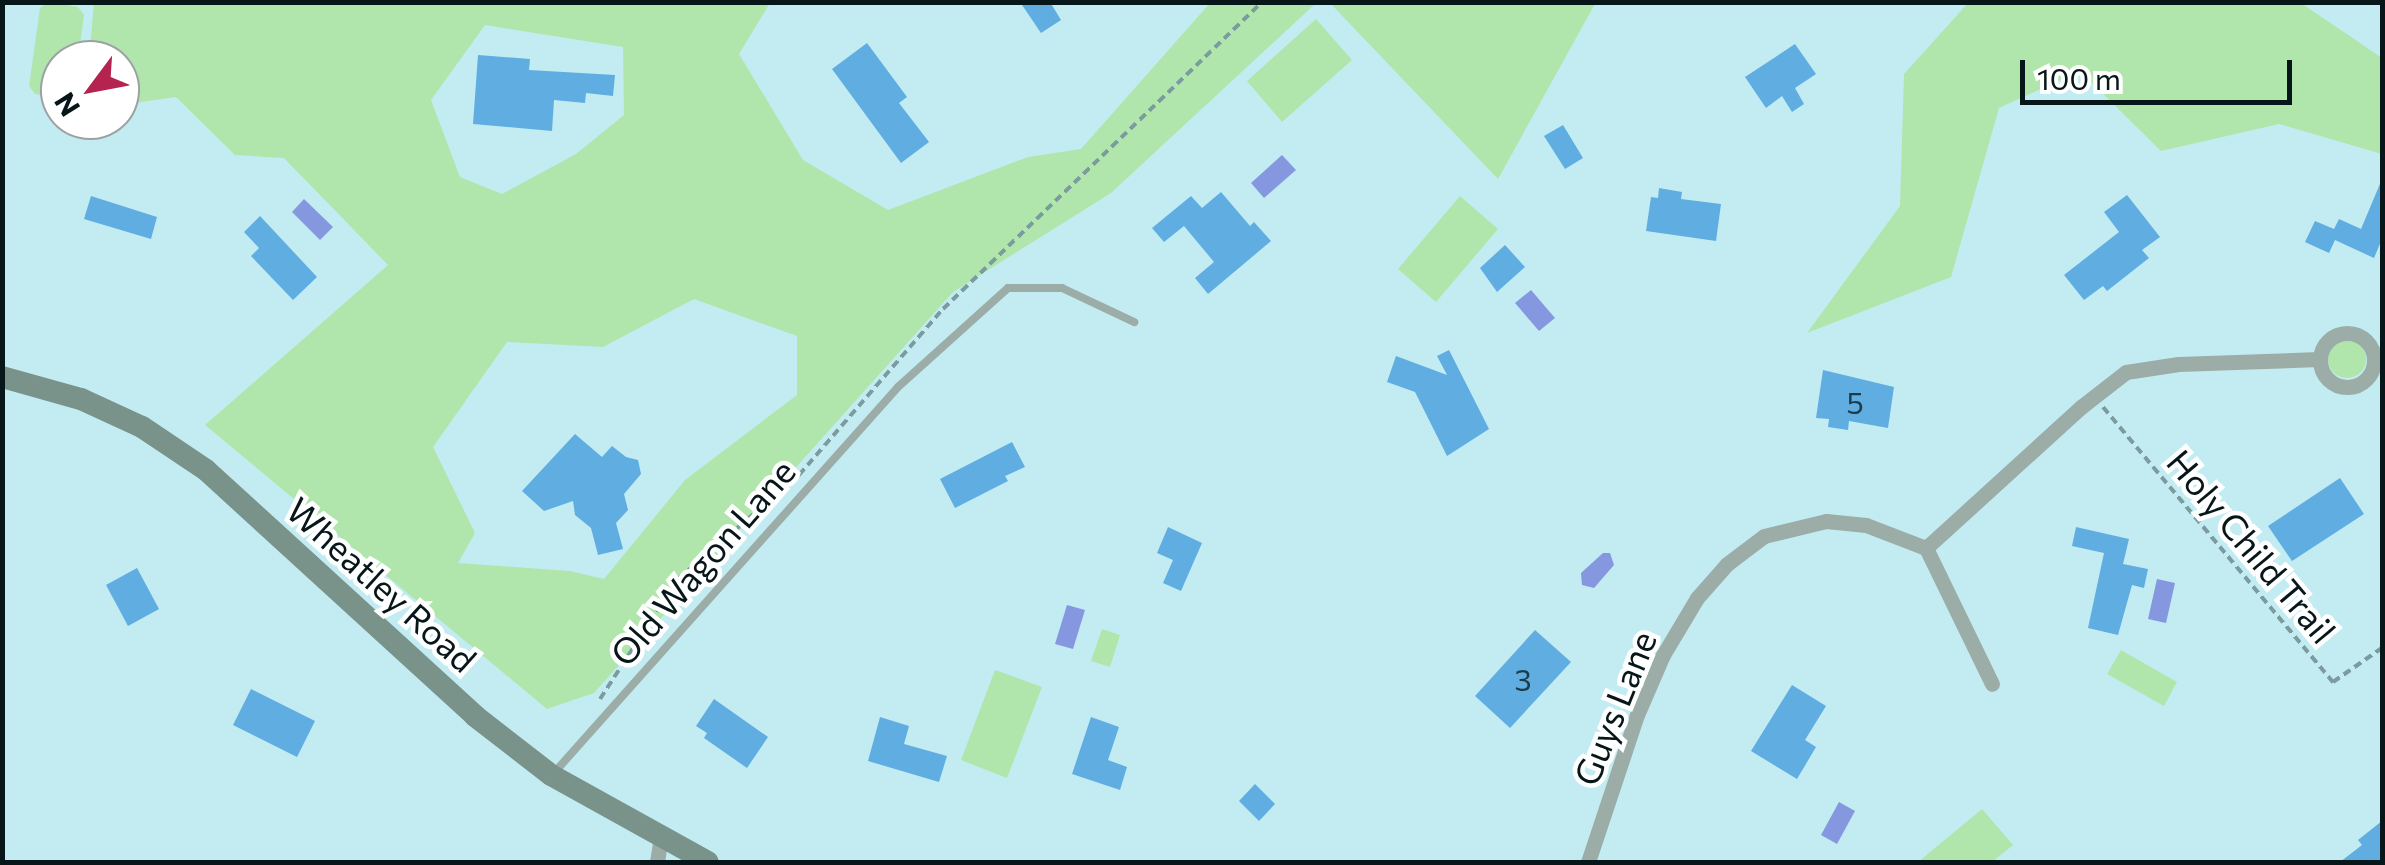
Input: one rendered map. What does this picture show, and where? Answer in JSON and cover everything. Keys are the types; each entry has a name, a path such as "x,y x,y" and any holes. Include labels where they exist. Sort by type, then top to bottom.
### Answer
{"street":[{"path":"1992,684 1926,548 2094,396 2126,372 2146,367 2319,360"},
{"name":"Wheatley Road","path":"2,377 81,399 142,428 206,470 475,716 551,775 708,862"},
{"name":"Guys Lane","path":"1588,862 1637,715 1663,655 1697,598 1727,564 1764,536 1826,521 1866,524 1926,548"},
{"path":"657,862 660,837"}],"lane":[{"name":"Old Wagon Lane","path":"551,775 898,387 1008,288 1062,288 1134,322"}],"path":[{"name":"Holy Child Trail","path":"2094,396 2333,682 2382,648"}],"green space":[{"path":"49,2 78,7 84,15 81,40 40,40 40,95 29,86 40,8"},
{"path":"94,2 770,3 739,54 803,160 888,210 1028,157 1081,149 1210,3 1316,3 1111,193 953,292 594,693 547,709 205,425 388,265 284,158 235,155 176,97 140,102 140,40 91,40","holes":["485,25 623,47 624,115 576,154 502,194 460,177 431,100","694,299 797,336 797,395 685,480 604,579 570,571 458,563 475,533 433,447 507,342 603,347"]},
{"path":"1330,2 1596,2 1498,179 1330,3"},
{"path":"1968,3 2301,3 2382,58 2382,154 2279,124 2161,151 2080,71 1999,108 1951,277 1807,333 1900,206 1904,74"},
{"path":"1316,19 1352,60 1282,122 1247,81"},
{"path":"1460,196 1498,229 1436,302 1398,269"},
{"path":"2347,340 2361,345 2366,359 2361,373 2347,378 2333,373 2328,359 2333,345"},
{"path":"1102,629 1120,635 1110,667 1091,661"},
{"path":"2121,650 2177,682 2164,706 2107,674"},
{"path":"995,670 1042,687 1007,778 961,760"},
{"path":"1982,809 2013,845 1992,862 1918,862"}],"water":[{"path":"1282,155 1296,170 1264,198 1251,183"},
{"path":"304,199 333,227 320,240 292,212"},
{"path":"1531,290 1555,318 1539,331 1515,303"},
{"path":"1603,553 1610,553 1614,565 1594,588 1582,585 1581,573"},
{"path":"2157,579 2175,583 2166,623 2148,619"},
{"path":"1067,605 1085,610 1073,649 1055,644"},
{"path":"1839,802 1855,811 1837,844 1821,835"}],"building":[{"path":"1020,2 1050,2 1061,20 1041,33"},
{"path":"867,43 907,97 899,103 929,142 901,163 832,69"},
{"path":"1795,44 1816,74 1795,88 1804,104 1792,112 1782,96 1766,108 1745,77"},
{"path":"478,55 530,59 529,70 615,75 613,96 586,93 585,103 554,100 552,131 473,124"},
{"path":"1563,125 1583,158 1565,169 1544,136"},
{"path":"2382,179 2382,239 2374,258 2335,240 2329,253 2305,242 2315,221 2334,229 2339,219 2361,229"},
{"path":"1659,188 1682,192 1681,199 1721,204 1716,241 1646,231 1651,197 1658,198"},
{"path":"1221,192 1250,226 1254,222 1271,241 1208,294 1195,278 1214,262 1184,226 1164,242 1152,228 1191,196 1202,208"},
{"path":"2127,195 2160,237 2142,250 2149,258 2107,291 2103,286 2084,300 2064,275 2119,232 2104,212"},
{"path":"91,196 157,217 151,239 84,219"},
{"path":"260,216 317,277 293,300 251,256 259,248 244,232"},
{"path":"1505,245 1525,267 1497,292 1480,268"},
{"path":"1449,350 1489,429 1447,456 1415,392 1387,382 1396,356 1447,375 1437,356"},
{"path":"1823,370 1894,387 1888,428 1849,421 1848,430 1828,427 1829,419 1816,418"},
{"path":"575,434 602,457 612,446 626,457 638,460 641,474 624,494 628,510 616,523 623,549 598,555 591,528 575,515 573,501 544,511 522,491"},
{"path":"1012,442 1025,467 1005,476 1008,481 955,508 940,479"},
{"path":"2340,478 2364,514 2292,561 2268,526"},
{"path":"1168,527 1202,543 1181,591 1163,583 1173,560 1157,553"},
{"path":"2076,527 2129,539 2123,564 2148,569 2144,588 2132,585 2118,635 2088,628 2104,553 2072,546"},
{"path":"137,568 159,609 128,626 106,585"},
{"path":"1535,630 1571,662 1510,728 1475,696"},
{"path":"1792,685 1826,706 1805,740 1816,747 1797,779 1751,751"},
{"path":"251,689 315,721 297,757 233,725"},
{"path":"714,699 768,737 747,768 704,738 707,733 696,726"},
{"path":"880,717 909,726 904,744 947,756 939,782 868,761"},
{"path":"1091,717 1119,727 1108,760 1127,767 1120,790 1072,774"},
{"path":"1255,784 1275,804 1259,821 1239,801"},
{"path":"2382,821 2382,862 2340,862 2362,845 2358,840"}]}
